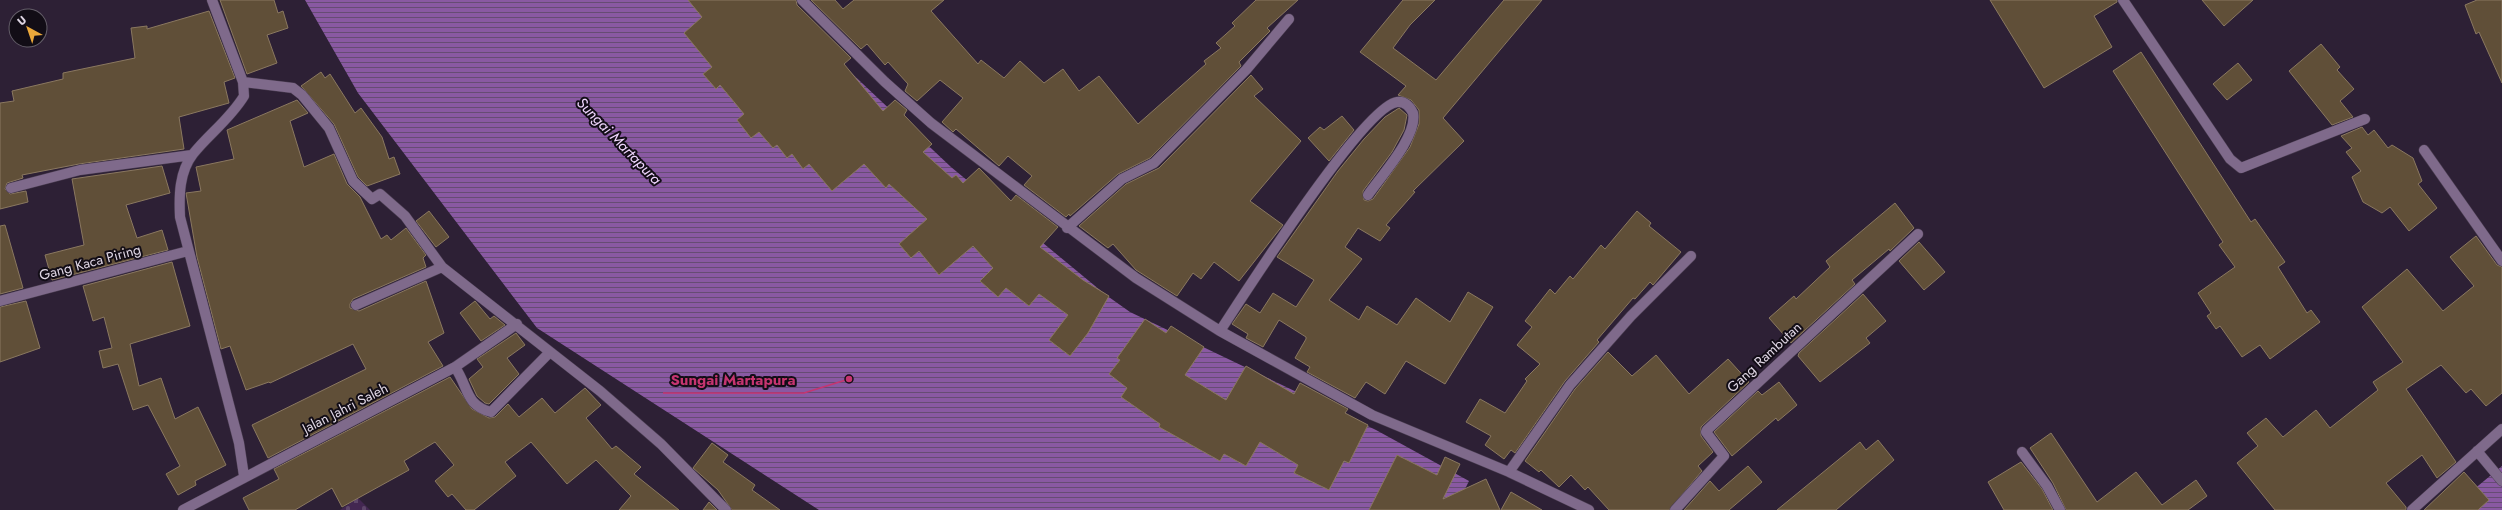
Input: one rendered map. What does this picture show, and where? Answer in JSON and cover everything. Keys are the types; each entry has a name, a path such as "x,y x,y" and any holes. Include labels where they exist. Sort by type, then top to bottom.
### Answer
{"street":[{"path":"802,0 885,82 931,123 1136,278 1220,331 1372,415 1509,472 1590,510"},
{"path":"2123,0 2230,159 2241,168 2365,119"},
{"path":"213,2 243,82 244,96 238,105 192,155 180,185 180,217 239,443 244,476"},
{"path":"1068,228 1122,179 1154,163 1241,75 1289,19"},
{"path":"243,82 294,88 329,128 353,181 372,200 380,194 393,203 442,267 517,324 661,444 726,510"},
{"path":"1220,331 1285,233 1340,156 1383,110 1396,102 1402,102 1413,113 1412,129 1406,142 1368,195"},
{"path":"2424,150 2502,261"},
{"path":"11,188 80,170 192,155"},
{"name":"Gang Rambutan","path":"1675,510 1724,456 1706,432 1707,430 1918,234"},
{"name":"Gang Kaca Piring","path":"0,301 188,251"},
{"path":"1509,472 1570,385 1631,316 1691,256"},
{"path":"356,305 442,267"},
{"name":"Jalan Jahri Saleh","path":"183,510 244,476 455,367 517,324"},
{"path":"455,367 465,382 468,396 478,408 491,412 550,352"},
{"path":"2412,510 2502,429"},
{"path":"2477,451 2502,481"},
{"path":"2022,452 2047,486 2060,510"}],"green space":[{"path":"358,498 370,510 340,510"}],"water":[{"path":"305,0 774,0 951,167 1106,295 1130,312 1376,430 1469,481 1456,507 1460,510 819,510 537,328 358,93"},
{"path":"2502,466 2502,510 2449,510"}],"building":[{"path":"220,0 274,0 278,13 283,11 288,28 267,35 277,63 247,74"},
{"path":"688,0 796,0 797,5 851,58 844,64 883,111 895,100 907,110 904,115 932,144 923,152 952,178 956,175 963,183 979,168 1011,201 1016,195 1058,227 1040,247 1083,280 1109,296 1088,333 1070,356 1049,340 1068,315 1039,294 1029,306 1006,288 998,297 980,281 993,268 973,246 939,275 919,251 911,258 899,244 927,219 889,184 886,188 864,164 832,191 809,164 803,169 792,154 787,158 777,145 773,148 759,132 751,138 737,120 744,114 720,85 716,89 703,74 712,67 684,33 702,17"},
{"path":"811,0 835,0 843,9 854,0 944,0 931,11 978,64 981,60 1004,78 1020,61 1044,83 1063,69 1079,91 1099,76 1138,124 1206,64 1204,61 1221,48 1216,43 1235,26 1232,23 1256,0 1298,0 1267,28 1270,31 1239,62 1241,66 1150,158 1118,174 1070,216 1069,214 1066,217 1024,185 1032,176 1008,156 999,166 956,129 953,132 942,122 963,98 940,80 917,101 905,91 908,84 888,62 885,65 867,44 861,49"},
{"path":"1403,0 1435,0 1410,25 1393,48 1436,80 1504,0 1542,0 1443,118 1464,141 1413,191 1415,192 1386,225 1390,228 1380,241 1358,228 1345,247 1362,259 1329,300 1359,320 1367,306 1397,325 1416,298 1450,322 1468,292 1493,307 1445,384 1406,361 1385,394 1366,382 1355,398 1307,372 1310,367 1295,358 1306,337 1279,320 1263,347 1246,338 1248,334 1232,324 1246,304 1260,313 1273,293 1296,307 1314,280 1277,257 1338,171 1364,139 1385,117 1399,108 1407,115 1404,130 1392,152 1363,191 1364,200 1368,201 1373,199 1410,147 1419,124 1419,110 1411,100 1398,95 1406,86 1360,52"},
{"path":"1990,0 2117,0 2117,2 2094,16 2112,47 2044,88"},
{"path":"2202,0 2253,0 2224,26"},
{"path":"2477,0 2502,0 2502,83 2479,32 2476,34 2465,5"},
{"path":"209,11 235,78 224,82 229,103 179,117 184,149 79,164 22,175 23,178 7,183 5,189 10,194 26,191 28,202 0,209 0,103 14,101 12,91 63,79 63,73 135,58 131,28 147,26 147,29"},
{"path":"2321,44 2340,67 2337,70 2354,89 2340,101 2353,117 2332,125 2289,71"},
{"path":"2141,52 2251,222 2255,219 2285,262 2278,267 2307,313 2311,310 2320,322 2270,359 2260,345 2242,357 2220,326 2216,329 2207,316 2211,313 2198,293 2235,267 2219,245 2223,242 2113,71"},
{"path":"2238,63 2252,80 2227,100 2213,84"},
{"path":"321,72 325,78 330,74 355,113 361,108 382,137 389,159 394,157 400,174 367,186 358,177 334,124 301,86"},
{"path":"1251,75 1263,89 1254,96 1301,141 1250,201 1283,225 1239,281 1214,262 1201,279 1193,273 1177,296 1136,270 1113,244 1108,248 1079,226 1126,184 1159,168"},
{"path":"297,100 308,113 290,121 304,167 334,154 347,184 360,197 381,239 387,235 391,240 406,228 426,255 423,258 426,267 353,299 350,304 350,308 359,311 426,281 444,333 428,342 443,366 268,458 252,425 366,369 353,344 270,383 269,382 246,390 230,346 221,349 197,257 186,193 201,191 196,167 234,159 227,130"},
{"path":"1342,116 1354,130 1329,161 1308,138 1320,127 1324,130"},
{"path":"2362,127 2368,135 2374,130 2388,148 2392,145 2413,158 2422,181 2418,184 2437,208 2409,231 2390,207 2382,213 2363,202 2352,177 2361,171 2346,152 2352,148 2341,136"},
{"path":"162,166 170,193 126,205 137,238 162,230 168,250 52,280 45,255 84,245 72,179"},
{"path":"1895,203 1914,228 1890,251 1889,249 1852,280 1855,284 1791,343 1769,318 1794,296 1796,299 1830,267 1826,261"},
{"path":"429,211 449,237 436,247 416,221"},
{"path":"1637,211 1651,223 1649,226 1681,252 1653,285 1650,282 1635,299 1633,298 1597,340 1599,342 1565,381 1515,453 1511,450 1504,459 1485,445 1491,436 1466,422 1480,399 1505,413 1527,381 1525,379 1540,364 1517,345 1532,327 1525,321 1550,289 1555,294 1570,276 1573,279 1601,245 1605,249"},
{"path":"5,225 23,288 0,294 0,226"},
{"path":"2476,236 2497,265 2502,267 2502,393 2486,406 2471,389 2466,393 2441,365 2406,389 2456,462 2437,478 2422,455 2386,483 2406,507 2406,510 2275,510 2237,463 2258,446 2247,433 2266,418 2283,437 2316,410 2330,428 2378,390 2373,382 2403,362 2362,307 2407,269 2443,311 2474,286 2450,257"},
{"path":"1919,242 1945,272 1924,290 1899,261"},
{"path":"172,262 190,326 130,344 139,386 161,378 175,419 198,407 226,465 195,481 196,485 178,495 166,474 180,466 148,405 133,410 118,364 103,368 99,351 112,348 104,317 93,321 83,286"},
{"path":"1863,294 1886,321 1866,338 1870,343 1820,382 1798,356 1799,353"},
{"path":"26,301 40,348 0,362 0,307"},
{"path":"475,301 490,319 494,316 505,325 481,341 460,313"},
{"path":"1145,319 1166,333 1171,326 1204,347 1185,375 1226,400 1246,366 1294,394 1300,383 1348,409 1345,413 1368,425 1349,463 1344,461 1329,490 1294,473 1298,465 1260,442 1246,466 1224,454 1220,461 1159,427 1160,424 1121,397 1127,388 1109,374 1120,360 1117,358"},
{"path":"516,333 525,345 507,358 519,374 489,404 485,403 477,396 469,379 483,367 477,359"},
{"path":"1608,352 1632,376 1656,355 1689,394 1728,359 1749,382 1701,427 1701,436 1713,452 1698,466 1702,471 1669,510 1609,510 1588,487 1585,490 1571,475 1559,487 1541,470 1539,472 1525,461 1575,389"},
{"path":"450,377 472,409 489,418 495,417 508,404 519,417 542,398 555,413 585,388 601,405 586,418 612,449 616,446 641,467 634,474 679,510 619,510 631,496 596,460 567,484 531,442 505,462 516,476 474,510 466,510 452,494 448,497 435,481 454,465 435,442 404,461 409,470 342,507 332,488 295,510 249,510 243,498 279,479 274,469"},
{"path":"1779,382 1797,405 1778,421 1776,418 1732,456 1714,432 1758,391 1762,395"},
{"path":"2051,433 2097,502 2136,472 2162,505 2196,480 2207,496 2188,510 2066,510 2053,483 2030,448"},
{"path":"1878,440 1894,460 1836,510 1777,510 1860,442 1866,450"},
{"path":"712,443 728,455 723,462 755,485 752,490 780,510 732,510 718,490 693,468"},
{"path":"1397,455 1437,475 1445,457 1460,464 1443,499 1486,479 1500,510 1369,510"},
{"path":"2021,462 2042,489 2053,510 2004,510 1988,482"},
{"path":"1748,466 1762,482 1729,510 1684,510 1710,481 1719,491"},
{"path":"2464,472 2489,500 2478,510 2424,510"},
{"path":"1511,492 1542,510 1501,510"},
{"path":"709,502 717,510 703,510"}],"place":[{"name":"Sungai Martapura","path":"849,379"}]}
